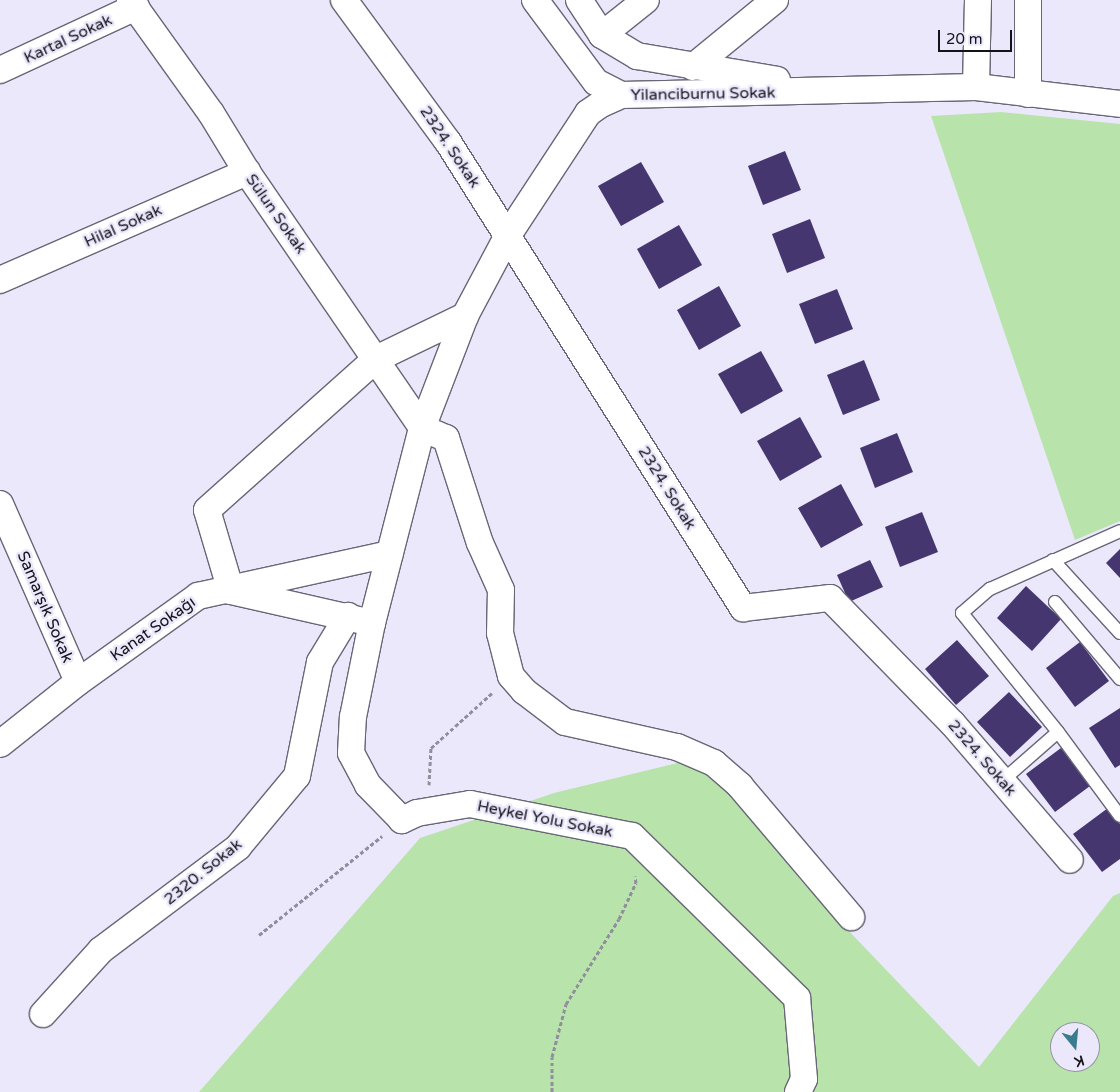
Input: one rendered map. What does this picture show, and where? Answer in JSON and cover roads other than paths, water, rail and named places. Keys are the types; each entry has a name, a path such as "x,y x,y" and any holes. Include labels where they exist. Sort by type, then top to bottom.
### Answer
{"street":[{"name":"2324. Sokak","path":"344,0 448,142 743,608 830,598 953,724 1070,860"},
{"path":"535,0 596,82 621,96"},
{"path":"579,0 602,35 638,56 693,67 847,90"},
{"path":"602,35 646,0"},
{"path":"693,67 775,0"},
{"path":"976,87 978,0"},
{"path":"1028,0 1028,94"},
{"name":"Kartal Sokak","path":"0,70 133,4"},
{"name":"Sülun Sokak","path":"133,4 211,113 247,172 422,428"},
{"name":"Yilanciburnu Sokak","path":"422,428 465,316 508,236 588,113 621,96 976,87 1120,104"},
{"name":"Hilal Sokak","path":"0,280 247,172"},
{"path":"465,316 376,359 207,510 231,591 360,620 389,554 422,428 446,438 480,543 501,590 500,633 512,676 524,691 565,722 677,747 714,763 740,786 851,917"},
{"name":"Samarşık Sokak","path":"0,504 6,535 78,682"},
{"name":"Kanat Sokağı","path":"0,744 78,682 198,596 231,591 389,554"},
{"name":"Heykel Yolu Sokak","path":"360,620 351,753 368,785 402,820 435,810 470,804 632,836 797,998 804,1079 798,1092"},
{"name":"2320. Sokak","path":"43,1014 101,950 238,847 297,776 320,662 360,620"}],"lane":[{"path":"1120,531 990,589 962,613 1058,732 1120,816"},
{"path":"1054,560 1120,633"},
{"path":"1055,602 1120,679"},
{"path":"1002,780 1058,732"}]}
